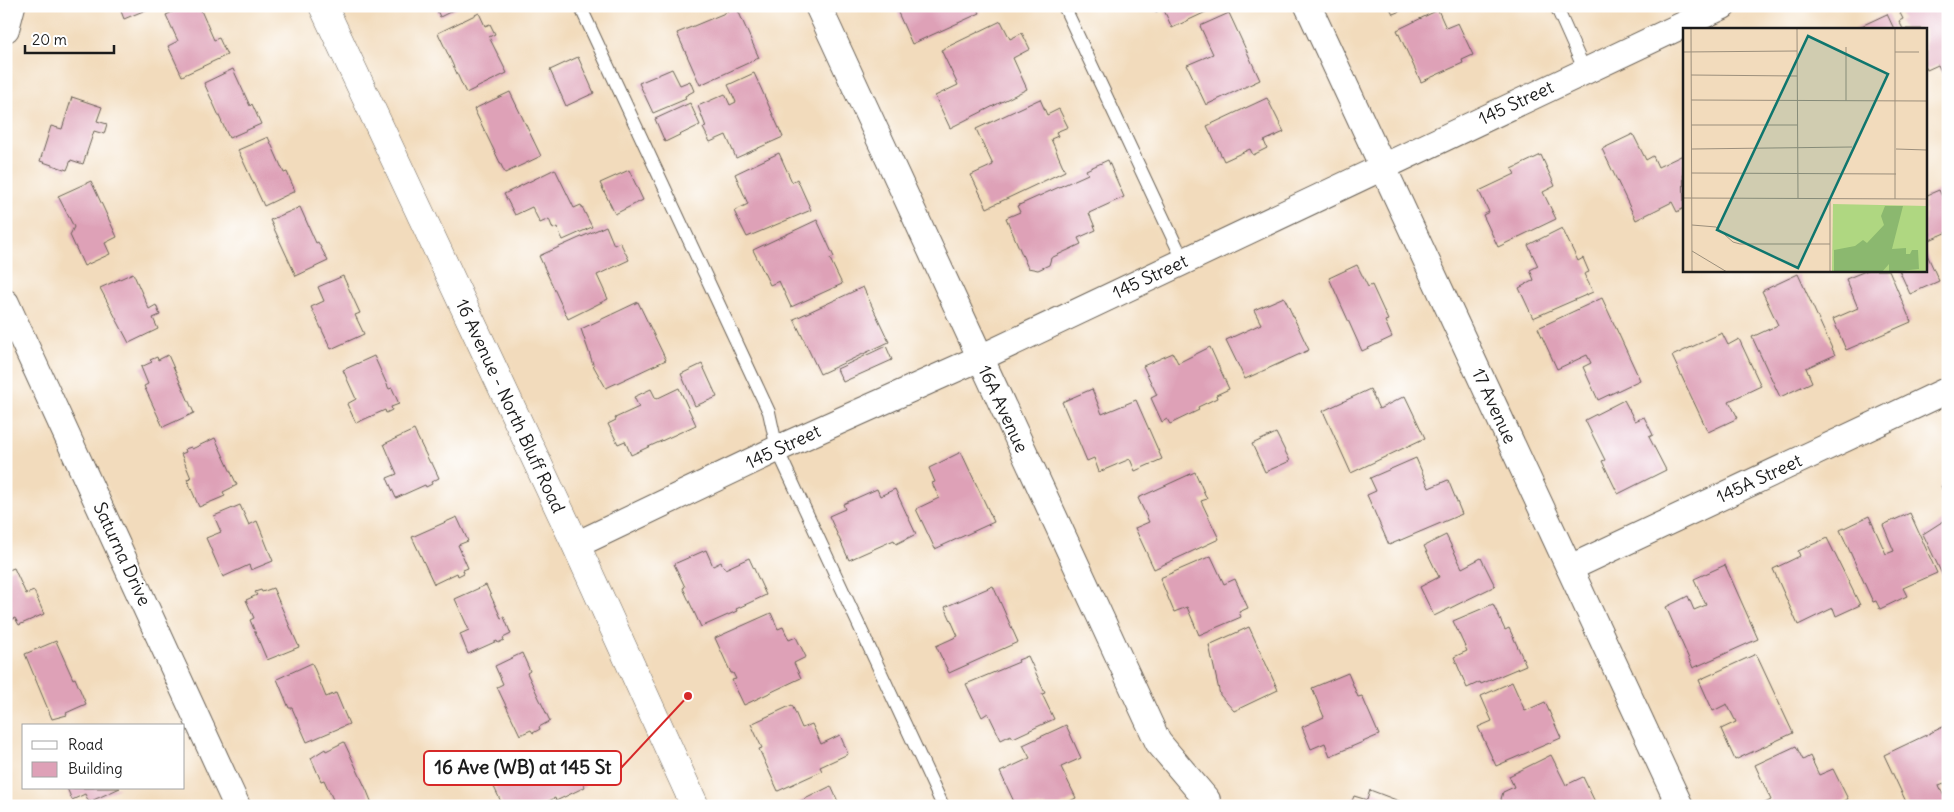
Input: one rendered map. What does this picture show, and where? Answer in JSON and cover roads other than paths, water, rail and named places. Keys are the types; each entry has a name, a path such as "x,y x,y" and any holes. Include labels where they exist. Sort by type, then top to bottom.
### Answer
{"main road":[{"name":"16 Avenue - North Bluff Road","path":"324,6 576,545 695,806"}],"street":[{"path":"6,29 12,6"},
{"name":"16A Avenue","path":"818,6 1158,742 1207,800"},
{"name":"17 Avenue","path":"1308,6 1680,806"},
{"name":"145 Street","path":"576,545 777,449 980,358 1382,166 1724,6"},
{"name":"Saturna Drive","path":"6,303 237,806"},
{"name":"145A Street","path":"1570,568 1948,390"}],"lane":[{"path":"580,6 769,412 777,449 943,806"},
{"path":"1064,6 1184,262"},
{"path":"1556,6 1585,71"}],"place":[{"name":"16 Ave (WB) at 145 St","path":"688,696"}]}
